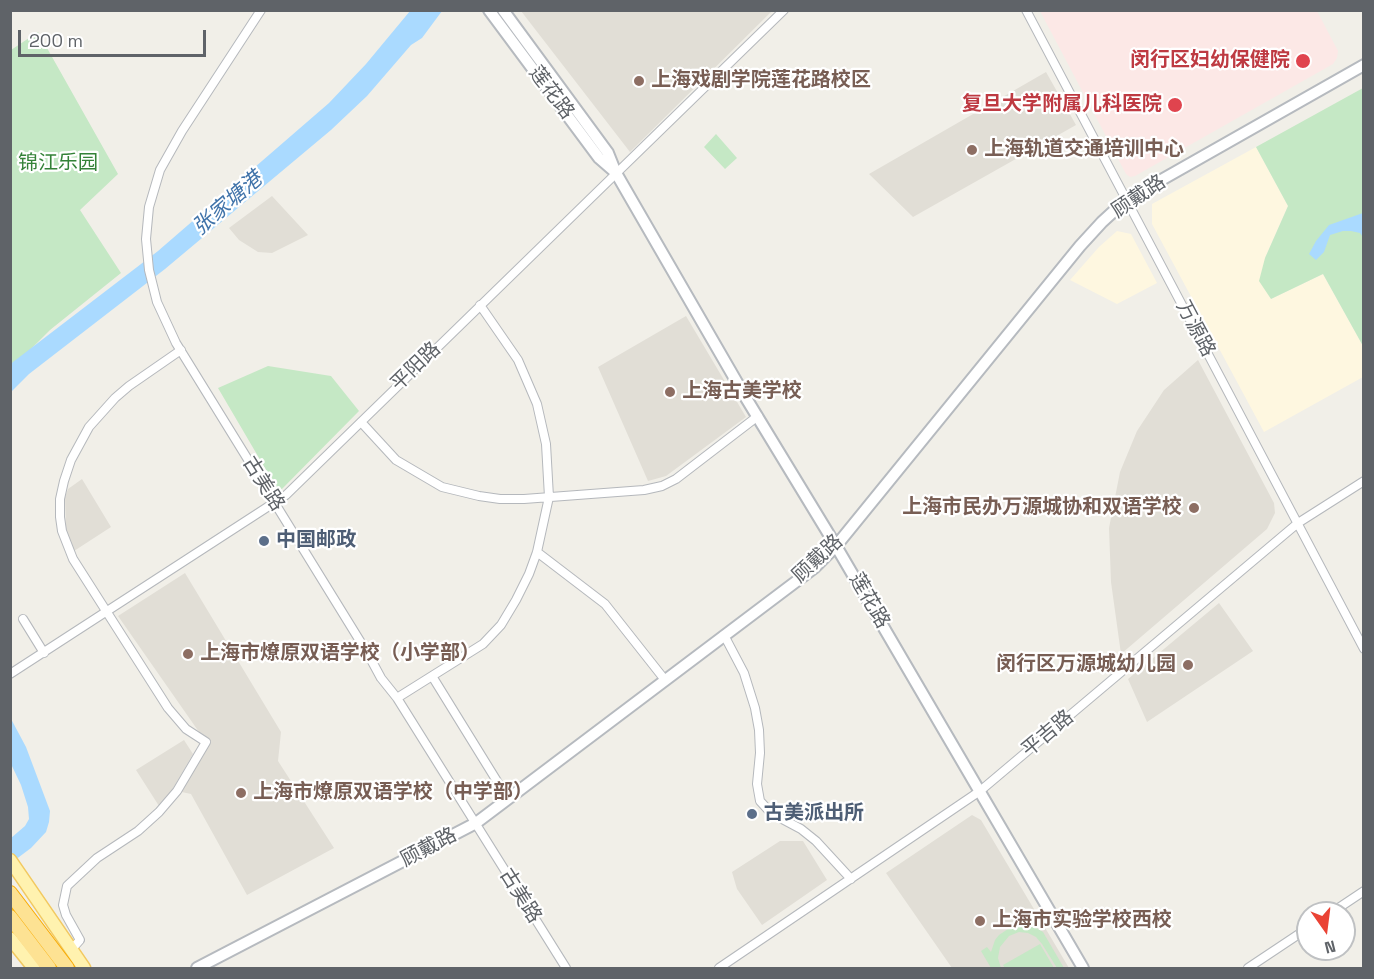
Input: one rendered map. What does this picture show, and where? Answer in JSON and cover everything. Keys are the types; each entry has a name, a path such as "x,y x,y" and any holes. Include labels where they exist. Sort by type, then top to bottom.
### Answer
{"highway":[{"path":"10,893 67,969"},
{"path":"10,917 47,969"},
{"path":"10,927 47,969"}],"main road":[{"name":"莲花路","path":"489,10 599,158 616,173"},
{"name":"莲花路","path":"503,10 608,153 616,173 1083,969"},
{"name":"顾戴路","path":"197,969 476,824 814,568 836,546 1080,246 1126,200 1364,65"},
{"path":"13,864 84,969"},
{"path":"10,885 67,969"},
{"path":"10,938 34,969"}],"street":[{"name":"古美路","path":"261,10 182,131 160,170 146,225 152,286 161,315 381,678 397,698 566,969"},
{"name":"平阳路","path":"10,674 275,503 784,10"},
{"name":"万源路","path":"1026,10 1364,649"},
{"path":"397,698 483,644 501,625 516,600 537,552 549,497 546,444 534,396 519,360 480,305"},
{"path":"72,950 80,940 63,905 67,886 84,869 138,831 168,802 206,742 186,729 168,708 73,559 62,531 60,499 64,481 80,442 102,412 129,386 181,350"},
{"path":"361,422 396,460 442,487 500,499 644,490 662,486 676,479 758,416"},
{"name":"平吉路","path":"719,969 980,791 1298,523 1364,481"},
{"path":"537,552 605,604 664,680"},
{"path":"23,619 44,652"},
{"path":"724,635 744,673 755,708 760,753 757,794 760,801 771,813 801,829 816,841 851,879"},
{"path":"432,676 508,799"},
{"path":"1349,901 1364,891"},
{"path":"1248,969 1296,936"}],"shaded area":[{"name":"上海戏剧学院莲花路校区","path":"521,11 772,11 630,152"},
{"name":"复旦大学附属儿科医院","path":"1040,11 1317,11 1338,51 1337,58 1333,64 1130,177 1126,174"},
{"name":"上海轨道交通培训中心","path":"1046,72 1076,125 913,217 869,174"},
{"path":"1256,147 1288,206 1265,258 1271,299 1323,274 1363,346 1363,377 1264,432 1152,224 1152,204"},
{"path":"272,196 308,235 272,253 258,252 239,240 229,228"},
{"path":"1117,231 1131,234 1157,283 1117,304 1070,280 1099,247"},
{"name":"上海古美学校","path":"686,316 746,417 666,476 648,481 598,367"},
{"name":"上海市民办万源城协和双语学校","path":"1198,360 1274,503 1275,513 1267,529 1121,654 1111,582 1109,528 1120,472 1137,431 1164,390"},
{"path":"82,479 111,527 74,551 66,529 65,497 68,489"},
{"name":"上海市燎原双语学校（中学部）","path":"185,573 281,732 278,761 334,848 247,895 191,794 177,791 206,742 118,616"},
{"name":"闵行区万源城幼儿园","path":"1219,603 1253,651 1147,722 1128,679"},
{"path":"184,740 193,754 171,792 159,806 136,770"},
{"name":"上海市实验学校西校","path":"972,815 981,820 1069,968 952,968 886,873"},
{"path":"780,841 803,841 827,880 762,925 737,889 732,872"}],"green space":[{"name":"锦江乐园","path":"38,32 118,174 80,210 121,273 50,330 11,369 11,50"},
{"path":"1363,88 1363,346 1323,274 1271,299 1259,281 1265,258 1288,206 1256,147"},
{"path":"716,134 737,158 725,169 704,147"},
{"path":"268,366 331,376 359,411 279,492 218,388"},
{"path":"1019,925 1035,927 1043,932 1064,968 1057,968 1036,937 1019,932 1009,936 1000,947 998,958 1001,968 991,968 981,951 987,947 991,952 999,935"},
{"path":"1040,944 1054,968 1005,968 1003,965"}],"water":[{"name":"张家塘港","path":"410,11 442,11 422,38 411,45 367,96 331,130 165,269 29,374 11,392 11,364 13,362 158,251 329,103 366,64"},
{"path":"1363,213 1363,237 1360,233 1351,231 1330,235 1324,252 1316,260 1309,254 1329,225"},
{"path":"10,717 26,747 50,811 46,832 31,848 11,863 11,838 25,826 29,819 21,785 11,764"}],"place":[{"name":"闵行区妇幼保健院","path":"1303,61"},
{"name":"上海戏剧学院莲花路校区","path":"639,81"},
{"name":"复旦大学附属儿科医院","path":"1175,105"},
{"name":"上海轨道交通培训中心","path":"972,150"},
{"name":"上海古美学校","path":"670,392"},
{"name":"上海市民办万源城协和双语学校","path":"1194,508"},
{"name":"中国邮政","path":"264,541"},
{"name":"上海市燎原双语学校（小学部）","path":"188,654"},
{"name":"闵行区万源城幼儿园","path":"1188,665"},
{"name":"上海市燎原双语学校（中学部）","path":"241,793"},
{"name":"古美派出所","path":"752,814"},
{"name":"上海市实验学校西校","path":"980,921"}]}
